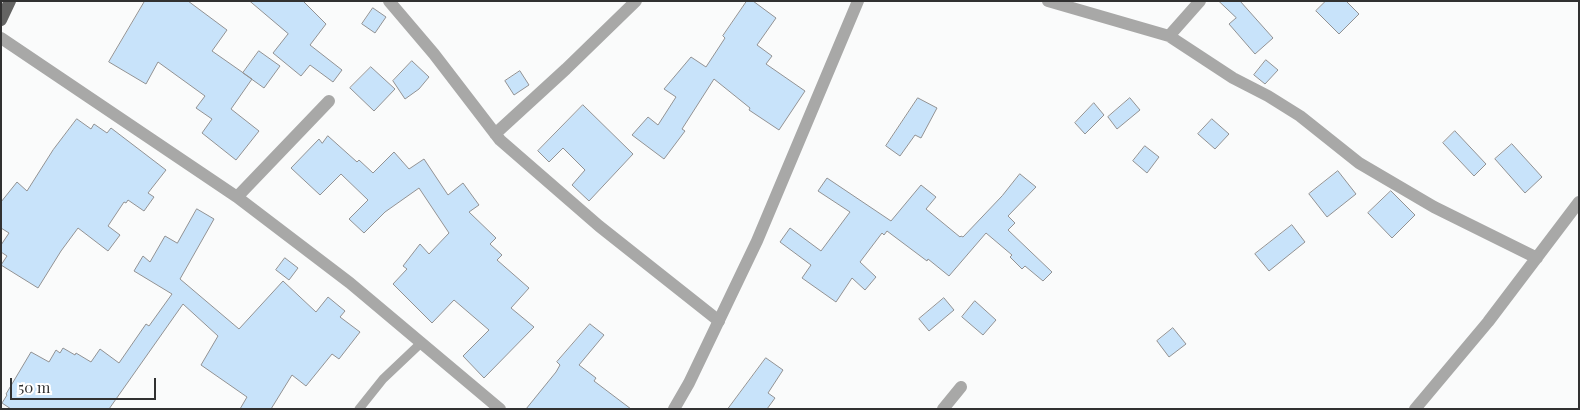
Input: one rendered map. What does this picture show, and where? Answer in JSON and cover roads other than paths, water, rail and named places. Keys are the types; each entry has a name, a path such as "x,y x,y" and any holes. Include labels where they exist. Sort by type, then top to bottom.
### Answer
{"main road":[{"path":"1,20 10,1"}],"street":[{"path":"389,1 434,54 494,134 599,226 719,321"},
{"path":"494,134 566,69 636,1"},
{"path":"674,409 689,383 757,240 858,1"},
{"path":"1048,1 1169,36 1233,78 1268,96 1300,116 1359,163 1434,207 1537,258"},
{"path":"1169,36 1200,1"},
{"path":"1,38 237,196 344,278 500,409"},
{"path":"237,196 329,100"},
{"path":"1415,409 1488,322 1579,202"},
{"path":"943,409 961,387"}],"lane":[{"path":"359,409 383,379 421,343"}]}
